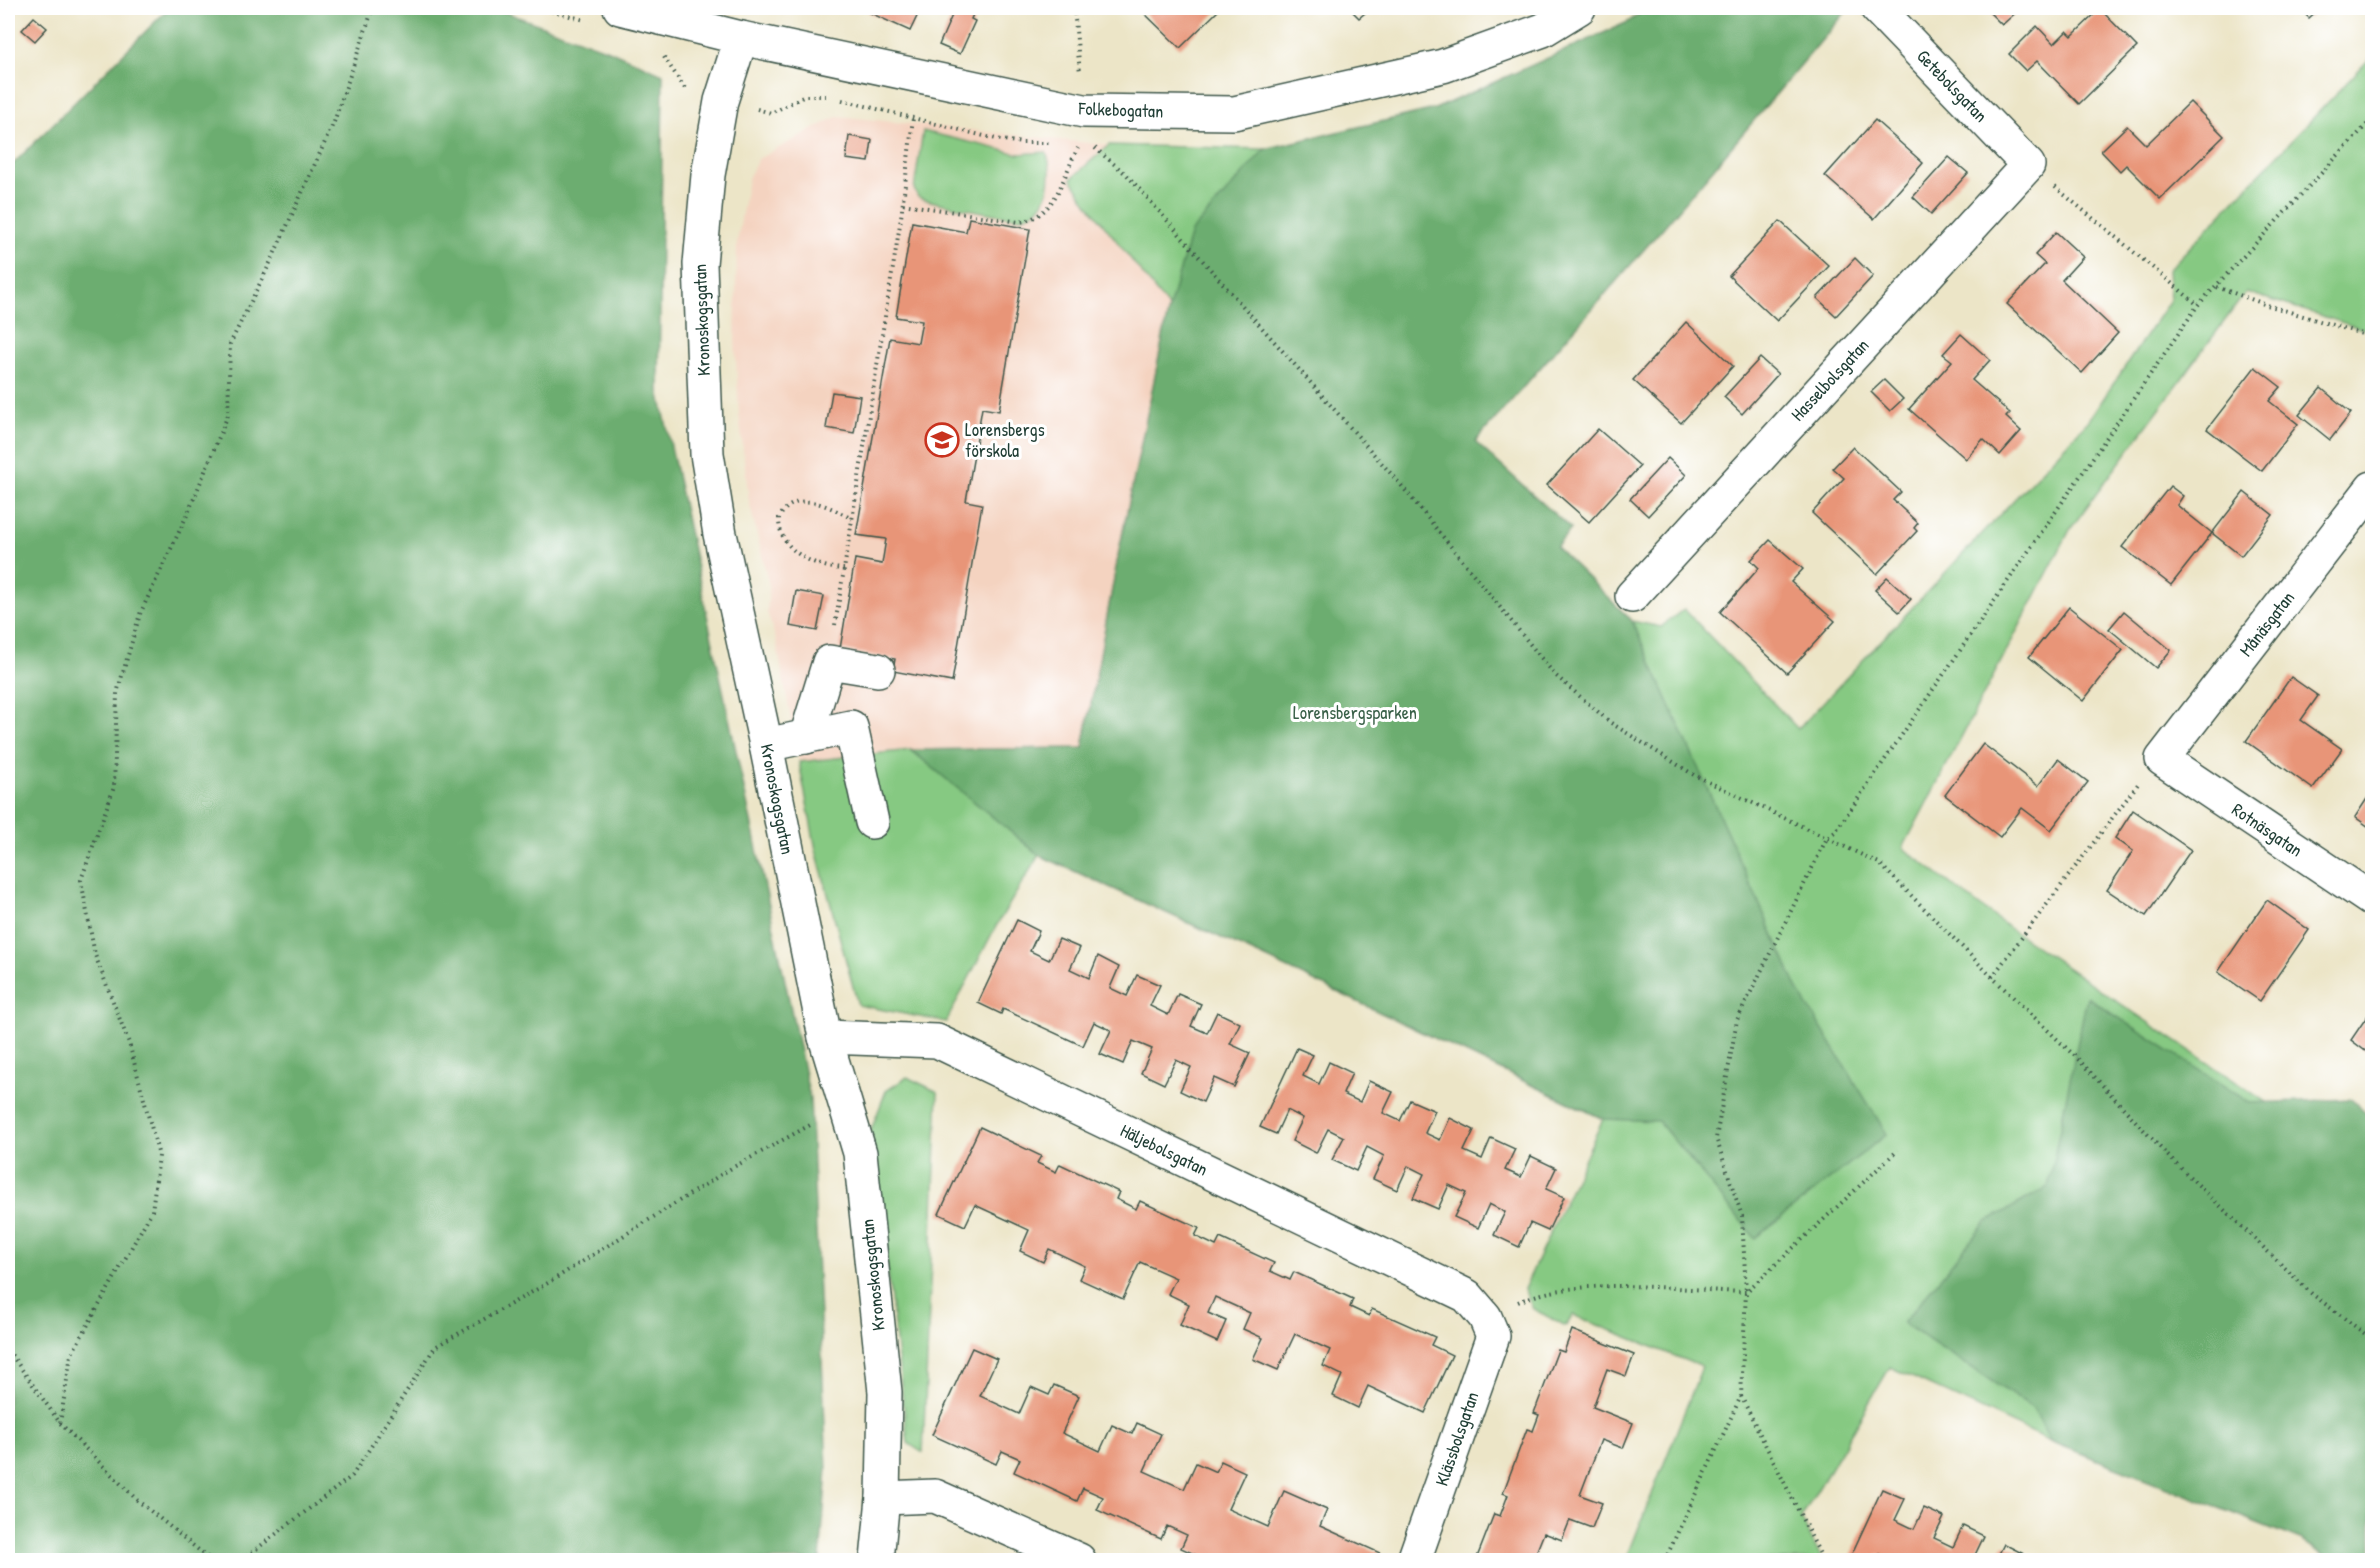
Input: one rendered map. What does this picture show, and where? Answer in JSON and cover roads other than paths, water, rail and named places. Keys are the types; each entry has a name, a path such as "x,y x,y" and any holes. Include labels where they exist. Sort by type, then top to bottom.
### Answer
{"street":[{"name":"Folkebogatan","path":"620,8 1084,124 1234,113 1443,66 1543,30 1579,8"},
{"name":"Getebolsgatan","path":"1877,8 2028,165"},
{"name":"Kronoskogsgatan","path":"741,38 721,101 708,175 700,264 707,454 720,534 766,745 825,1037 860,1153 885,1392 882,1498 877,1560"},
{"name":"Hasselbolsgatan","path":"1632,596 2028,165"},
{"name":"Månäsgatan","path":"2162,759 2373,488"},
{"path":"806,737 829,662 878,670"},
{"path":"766,745 851,727 872,822"},
{"name":"Rotnäsgatan","path":"2162,759 2373,900"},
{"name":"Häljebolsgatan","path":"825,1037 937,1041 1467,1296 1485,1317"},
{"name":"Klässbolsgatan","path":"1414,1560 1493,1336 1485,1317"},
{"path":"882,1498 935,1496 1079,1560"}],"place":[{"name":"Lorensbergs förskola","path":"942,440"}],"park label":[{"name":"Lorensbergsparken","path":"1355,713"}]}
